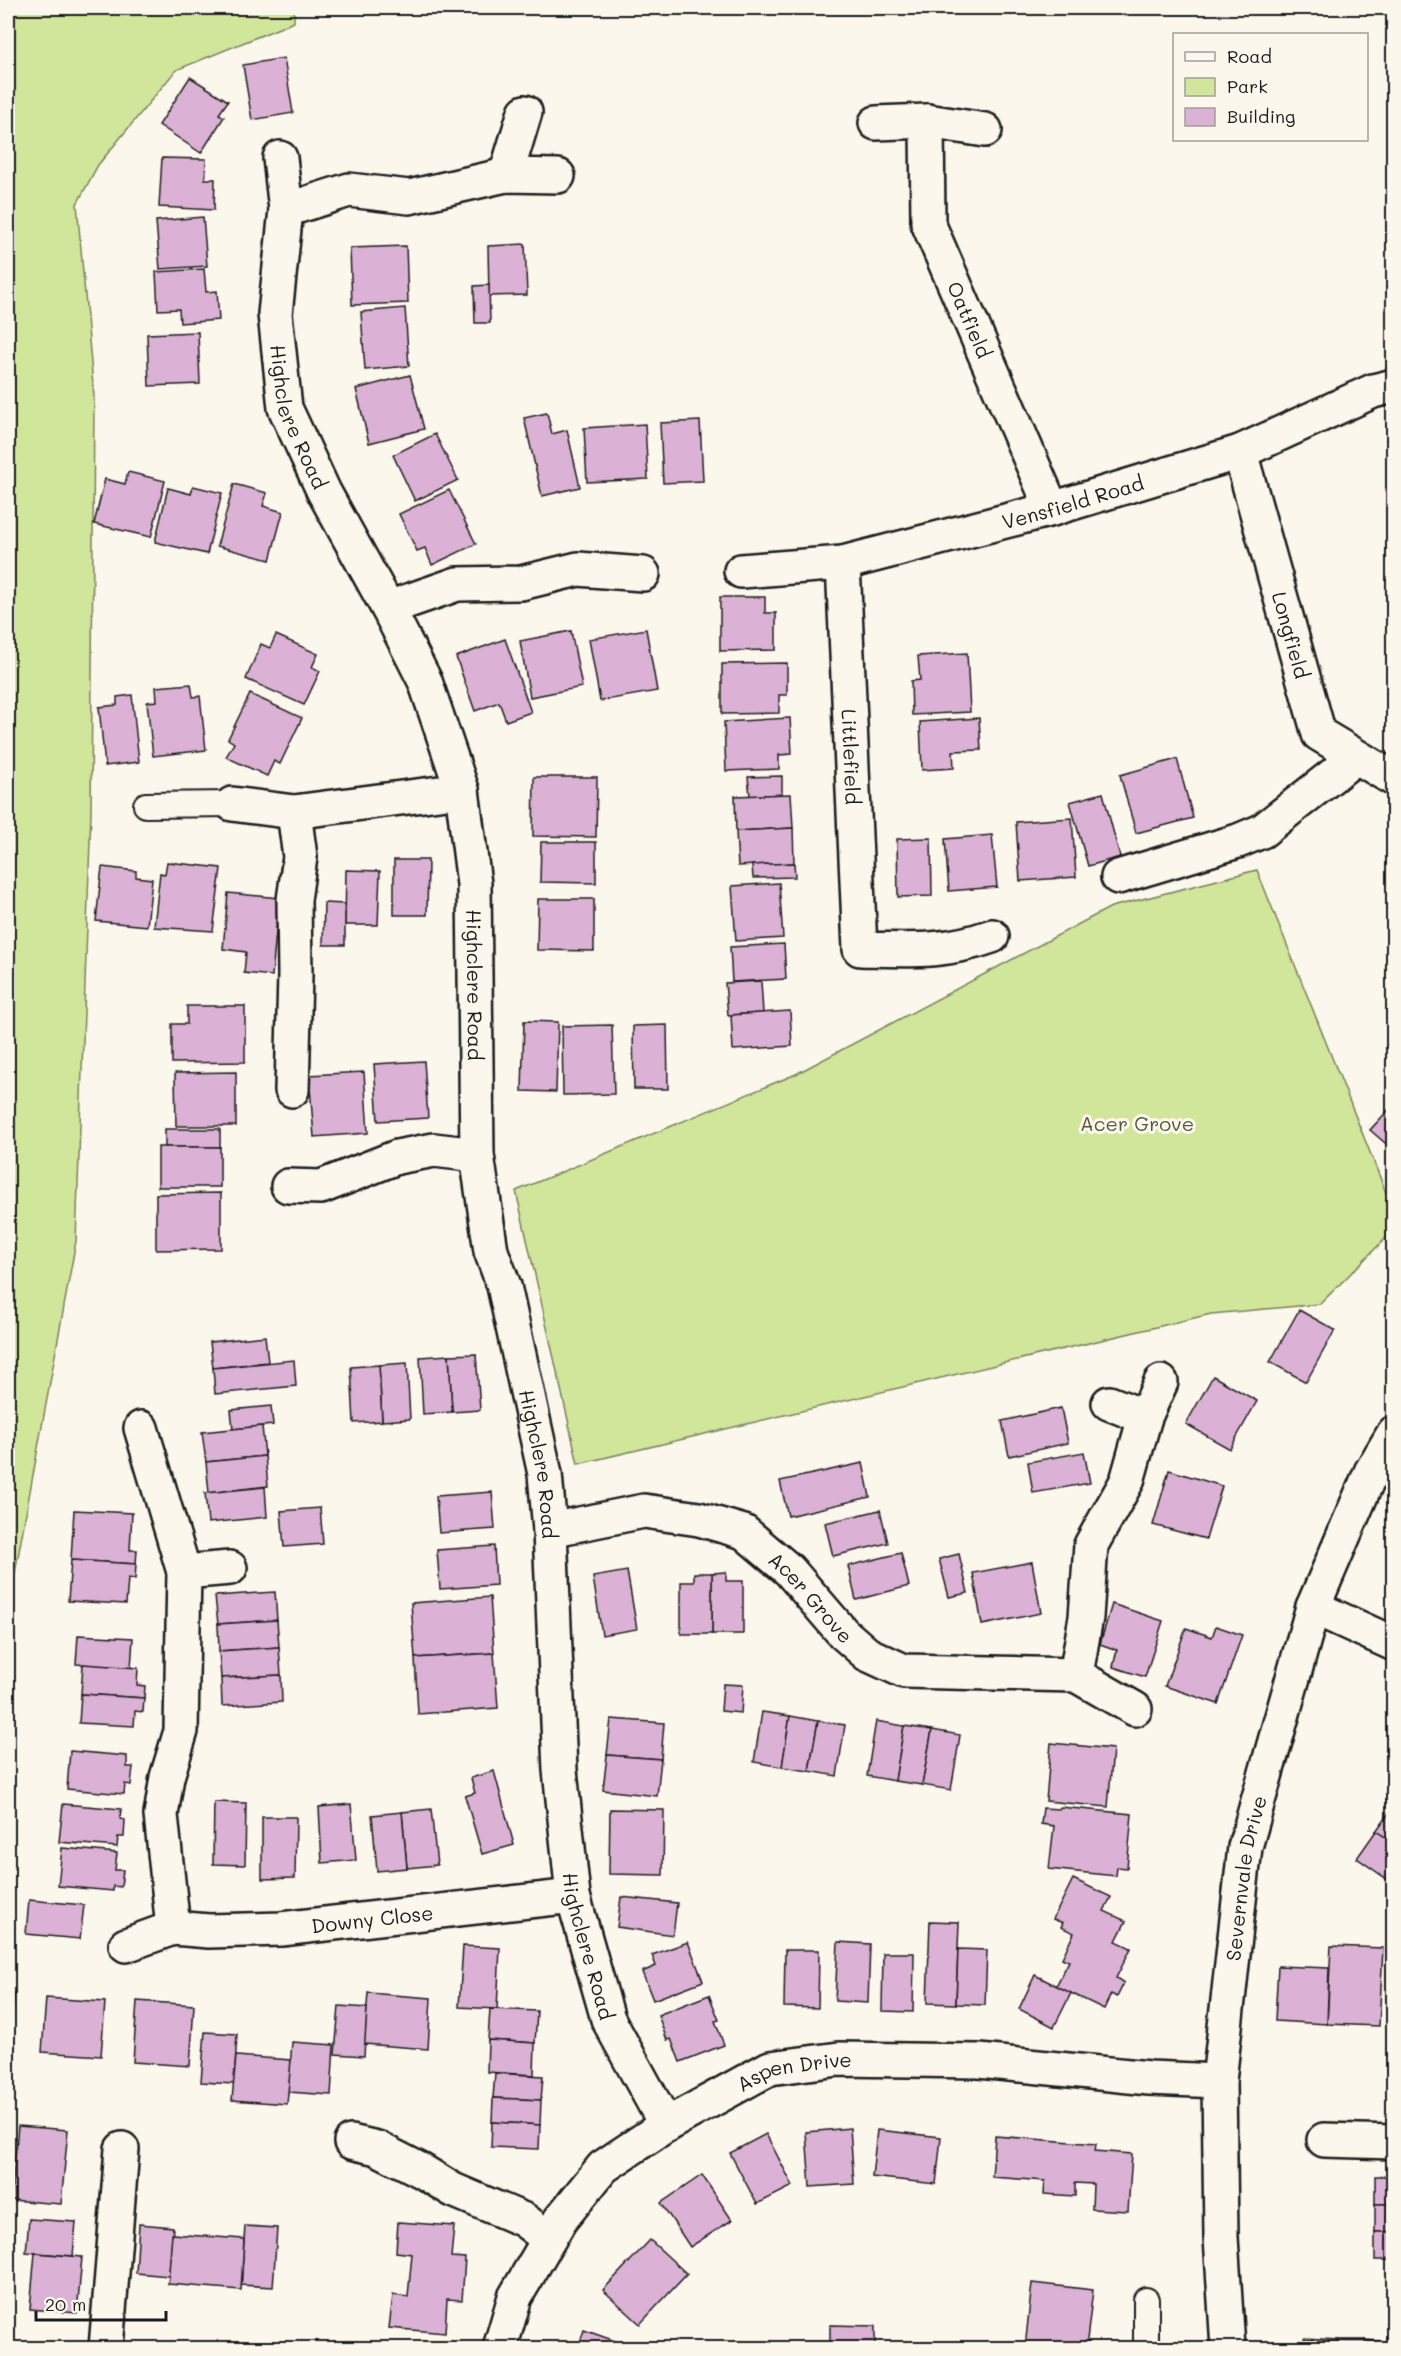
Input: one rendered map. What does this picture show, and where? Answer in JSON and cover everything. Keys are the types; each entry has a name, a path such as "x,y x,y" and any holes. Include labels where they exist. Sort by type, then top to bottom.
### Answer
{"street":[{"path":"506,175 525,112"},
{"path":"876,123 927,121 985,130"},
{"name":"Oatfield","path":"927,121 928,222 1052,508"},
{"name":"Highclere Road","path":"280,158 286,210 275,314 285,408 324,492 388,608 424,681 462,790 474,884 477,1155 491,1251 504,1286 545,1474 550,1530 560,1770 573,1896 608,2019 666,2125"},
{"path":"286,210 349,190 409,197 506,175 558,176"},
{"name":"Vensfield Road","path":"741,572 843,563 1052,508 1240,452 1373,391 1394,386"},
{"name":"Longfield","path":"1240,452 1319,734 1394,779"},
{"name":"Littlefield","path":"843,563 860,949 932,950 967,945 992,936"},
{"path":"388,608 457,584 521,583 578,569 643,574"},
{"path":"1118,877 1238,841 1262,831 1356,757"},
{"path":"232,804 294,812 462,790"},
{"path":"292,1090 294,900 300,857 294,812"},
{"path":"288,1186 321,1187 397,1157 434,1150 477,1155"},
{"path":"1076,1675 1086,1617 1091,1545 1127,1481 1145,1417 1161,1382"},
{"path":"1109,1403 1145,1417"},
{"path":"141,1428 184,1572 181,1731 167,1777 161,1815 173,1928"},
{"name":"Severnvale Drive","path":"1228,2349 1221,2237 1219,2081 1245,1847 1313,1607 1371,1472 1394,1433"},
{"name":"Acer Grove","path":"550,1530 644,1511 699,1520 744,1532 789,1570 843,1633 867,1654 904,1671 1076,1675 1135,1709"},
{"path":"184,1572 230,1568"},
{"path":"1313,1607 1394,1644"},
{"name":"Downy Close","path":"126,1945 173,1928 209,1931 281,1929 573,1896"},
{"name":"Aspen Drive","path":"500,2349 515,2297 560,2220 603,2167 666,2125 770,2068 839,2059 979,2061 1149,2078 1219,2081"},
{"path":"1324,2140 1394,2142"},
{"path":"351,2142 377,2148 453,2190 524,2220 549,2239"},
{"path":"106,2349 122,2149"}],"lane":[{"path":"146,805 232,804"},
{"path":"1146,2300 1146,2349"}],"green space":[{"path":"8,8 294,8 294,22 176,70 98,165 77,204 94,397 91,812 76,1241 8,1611"},
{"name":"Acer Grove","path":"1257,870 1393,1210 1393,1231 1320,1304 1211,1314 578,1464 516,1191 796,1074 1111,907"}],"building":[{"path":"284,58 293,113 252,120 243,65"},
{"path":"190,77 228,101 219,114 224,117 201,153 159,125"},
{"path":"162,158 206,159 205,179 215,179 214,210 159,207"},
{"path":"203,217 207,266 160,269 156,221"},
{"path":"525,244 527,295 489,296 488,246"},
{"path":"406,246 408,303 352,305 350,248"},
{"path":"204,269 206,292 217,291 219,320 180,323 179,309 158,310 156,272"},
{"path":"489,285 490,323 475,323 474,286"},
{"path":"405,308 409,366 365,370 361,312"},
{"path":"198,332 200,384 149,386 147,334"},
{"path":"410,375 424,429 369,443 356,389"},
{"path":"547,413 552,434 567,430 580,487 542,496 524,418"},
{"path":"700,421 703,481 663,483 660,423"},
{"path":"645,424 648,479 587,482 584,428"},
{"path":"435,434 458,480 415,501 393,455"},
{"path":"128,472 165,481 151,537 94,524 105,479 125,484"},
{"path":"234,484 267,493 263,506 283,512 270,560 217,546"},
{"path":"193,486 222,493 207,554 155,542 168,488 191,494"},
{"path":"449,490 476,544 432,565 425,548 417,551 399,514"},
{"path":"720,597 765,597 765,613 776,613 776,650 720,651"},
{"path":"646,629 657,691 600,701 589,639"},
{"path":"571,631 582,687 530,697 520,641"},
{"path":"276,635 318,654 312,667 320,671 304,705 246,679 261,644 270,648"},
{"path":"505,639 531,712 506,721 499,702 475,711 456,657"},
{"path":"967,653 970,712 912,715 911,681 920,680 918,656"},
{"path":"787,663 787,695 779,695 779,713 722,714 722,664"},
{"path":"191,684 193,697 200,696 206,750 153,756 147,702 157,701 156,687"},
{"path":"250,694 302,718 280,764 274,761 267,776 226,757 234,743 228,739"},
{"path":"132,695 139,762 105,766 99,707 117,705 117,697"},
{"path":"790,718 792,754 779,755 779,769 726,771 724,722"},
{"path":"979,718 981,750 953,751 954,768 922,770 920,722"},
{"path":"1177,759 1193,818 1136,833 1120,775"},
{"path":"782,776 782,794 750,796 748,777"},
{"path":"534,777 597,777 596,837 533,836"},
{"path":"1103,793 1120,857 1088,866 1070,802"},
{"path":"791,794 793,828 736,831 735,796"},
{"path":"1072,818 1076,877 1020,881 1016,822"},
{"path":"793,828 794,863 738,866 736,831"},
{"path":"992,835 997,887 949,891 945,839"},
{"path":"931,838 932,896 898,897 897,839"},
{"path":"541,842 596,842 596,883 540,882"},
{"path":"394,860 428,860 427,915 394,915"},
{"path":"167,862 221,868 213,931 154,927 160,873 165,874"},
{"path":"794,863 795,877 753,878 752,865"},
{"path":"102,867 136,871 136,877 152,879 147,926 96,921"},
{"path":"346,870 380,871 378,925 345,925"},
{"path":"779,883 783,938 736,941 732,886"},
{"path":"228,893 279,898 272,976 244,973 246,952 223,949"},
{"path":"538,899 594,899 594,951 537,950"},
{"path":"324,903 345,904 345,945 323,945"},
{"path":"784,944 786,979 732,982 730,947"},
{"path":"761,981 763,1013 728,1015 725,983"},
{"path":"187,1006 245,1006 245,1062 172,1063 172,1024 187,1024"},
{"path":"790,1011 792,1046 733,1050 731,1015"},
{"path":"524,1021 558,1022 556,1092 522,1091"},
{"path":"612,1025 614,1094 563,1095 562,1026"},
{"path":"667,1025 668,1089 634,1089 633,1026"},
{"path":"424,1061 428,1118 378,1121 374,1064"},
{"path":"236,1072 236,1126 176,1126 175,1073"},
{"path":"364,1072 368,1133 314,1137 309,1075"},
{"path":"1394,1104 1394,1145 1391,1148 1370,1130"},
{"path":"165,1129 220,1129 220,1147 165,1147"},
{"path":"158,1147 220,1147 220,1187 158,1187"},
{"path":"221,1193 221,1249 156,1250 156,1194"},
{"path":"1299,1310 1335,1330 1306,1382 1270,1362"},
{"path":"265,1336 268,1362 213,1368 210,1342"},
{"path":"476,1354 480,1410 452,1412 449,1355"},
{"path":"449,1355 452,1412 423,1414 420,1357"},
{"path":"294,1360 296,1386 215,1394 213,1368"},
{"path":"407,1363 410,1419 382,1421 379,1365"},
{"path":"379,1365 382,1421 354,1423 351,1367"},
{"path":"1213,1376 1257,1401 1230,1449 1186,1424"},
{"path":"271,1406 273,1425 233,1429 231,1410"},
{"path":"1061,1408 1068,1443 1009,1456 1002,1421"},
{"path":"262,1426 265,1456 206,1462 202,1432"},
{"path":"1084,1452 1090,1483 1033,1493 1028,1462"},
{"path":"265,1456 268,1486 209,1493 206,1462"},
{"path":"863,1463 870,1497 788,1516 780,1481"},
{"path":"1169,1470 1222,1486 1206,1539 1153,1525"},
{"path":"265,1487 267,1517 208,1523 205,1493"},
{"path":"492,1492 495,1529 439,1533 436,1496"},
{"path":"320,1508 323,1544 284,1547 281,1511"},
{"path":"74,1510 132,1513 130,1550 137,1550 136,1564 71,1560"},
{"path":"880,1510 888,1543 833,1556 825,1523"},
{"path":"494,1546 496,1585 440,1589 437,1550"},
{"path":"901,1553 909,1586 856,1600 848,1566"},
{"path":"959,1554 968,1593 949,1597 939,1559"},
{"path":"71,1560 136,1564 135,1579 128,1578 126,1604 68,1601"},
{"path":"1032,1562 1041,1613 982,1625 973,1573"},
{"path":"627,1571 637,1629 602,1635 593,1577"},
{"path":"726,1572 726,1581 743,1581 743,1634 712,1634 712,1573"},
{"path":"694,1573 712,1573 712,1634 681,1634 681,1582 694,1582"},
{"path":"275,1592 277,1620 218,1624 215,1596"},
{"path":"490,1597 494,1653 415,1658 411,1603"},
{"path":"1112,1604 1163,1621 1145,1677 1113,1667 1117,1650 1100,1644"},
{"path":"277,1620 279,1647 219,1651 218,1624"},
{"path":"1216,1626 1242,1635 1218,1704 1165,1686 1186,1628 1212,1637"},
{"path":"78,1635 133,1638 131,1668 76,1664"},
{"path":"279,1647 281,1675 221,1678 219,1651"},
{"path":"494,1653 498,1708 418,1714 415,1658"},
{"path":"83,1664 138,1668 137,1685 145,1686 144,1698 81,1694"},
{"path":"281,1675 282,1702 222,1706 221,1678"},
{"path":"723,1684 743,1685 741,1713 721,1711"},
{"path":"81,1694 144,1698 143,1712 135,1711 134,1726 79,1723"},
{"path":"762,1712 790,1716 782,1767 754,1762"},
{"path":"790,1716 818,1721 809,1771 782,1767"},
{"path":"611,1719 664,1723 661,1759 607,1755"},
{"path":"818,1721 845,1725 837,1776 809,1771"},
{"path":"876,1721 904,1726 895,1781 867,1776"},
{"path":"904,1726 932,1730 922,1785 895,1781"},
{"path":"932,1730 960,1735 951,1790 922,1785"},
{"path":"1051,1743 1113,1749 1108,1807 1046,1801"},
{"path":"70,1751 127,1756 127,1767 133,1767 131,1785 125,1784 124,1794 67,1789"},
{"path":"607,1755 661,1759 657,1796 603,1790"},
{"path":"494,1771 514,1845 482,1854 465,1796 475,1793 471,1778"},
{"path":"214,1802 246,1803 245,1865 213,1864"},
{"path":"63,1804 121,1809 120,1819 125,1820 124,1837 118,1837 117,1847 59,1842"},
{"path":"351,1804 356,1860 322,1863 319,1807"},
{"path":"1394,1806 1394,1843 1376,1831"},
{"path":"1060,1807 1132,1814 1127,1868 1117,1867 1116,1876 1049,1869 1054,1826 1041,1824 1043,1808 1059,1809"},
{"path":"431,1809 437,1865 407,1868 402,1812"},
{"path":"610,1809 664,1810 663,1875 609,1874"},
{"path":"402,1812 407,1868 377,1871 372,1815"},
{"path":"262,1817 296,1817 295,1878 262,1879"},
{"path":"1376,1831 1394,1843 1394,1884 1357,1858"},
{"path":"62,1848 117,1853 115,1870 123,1870 121,1887 113,1886 113,1891 58,1886"},
{"path":"1073,1879 1111,1897 1104,1911 1126,1921 1116,1941 1131,1948 1116,1978 1124,1983 1117,1997 1111,1994 1104,2009 1056,1986 1069,1961 1062,1958 1074,1933 1061,1927 1063,1923 1053,1919"},
{"path":"621,1897 677,1903 673,1935 617,1927"},
{"path":"29,1900 84,1905 80,1939 26,1934"},
{"path":"930,1921 959,1922 956,2004 927,2003"},
{"path":"688,1942 703,1981 653,2000 642,1972 656,1966 652,1955"},
{"path":"838,1942 870,1944 868,2003 835,2001"},
{"path":"463,1946 500,1948 497,2009 459,2007"},
{"path":"1331,1946 1383,1948 1379,2026 1327,2024"},
{"path":"958,1949 987,1950 985,2005 956,2004"},
{"path":"785,1950 819,1950 818,2008 784,2007"},
{"path":"883,1953 914,1953 913,2012 882,2011"},
{"path":"1278,1966 1329,1968 1327,2024 1275,2021"},
{"path":"1035,1975 1071,1993 1054,2027 1019,2009"},
{"path":"368,1993 431,1998 428,2049 364,2044"},
{"path":"8,1994 14,1994 11,2050 8,2049"},
{"path":"709,1995 719,2020 715,2021 724,2045 680,2062 671,2039 667,2040 658,2015"},
{"path":"46,1998 105,2002 101,2056 42,2052"},
{"path":"137,2001 194,2005 190,2066 133,2062"},
{"path":"339,2006 367,2008 364,2056 335,2054"},
{"path":"1392,2008 1394,2008 1394,2062 1392,2062"},
{"path":"490,2009 537,2011 535,2043 488,2040"},
{"path":"205,2032 237,2034 234,2084 201,2082"},
{"path":"488,2040 535,2043 534,2075 487,2072"},
{"path":"292,2042 334,2045 331,2095 288,2092"},
{"path":"236,2056 291,2060 287,2104 232,2100"},
{"path":"495,2073 543,2076 541,2100 493,2098"},
{"path":"493,2098 541,2100 540,2125 492,2122"},
{"path":"492,2122 540,2125 539,2149 491,2147"},
{"path":"18,2126 68,2130 61,2204 11,2200"},
{"path":"850,2128 854,2184 810,2187 806,2132"},
{"path":"877,2130 941,2137 936,2184 872,2177"},
{"path":"766,2134 793,2186 757,2204 730,2153"},
{"path":"995,2136 1096,2144 1095,2151 1132,2154 1128,2211 1092,2209 1093,2184 1075,2183 1075,2196 1044,2194 1045,2181 992,2177"},
{"path":"702,2175 732,2220 690,2247 661,2203"},
{"path":"1375,2176 1394,2176 1394,2204 1375,2204"},
{"path":"1375,2204 1394,2204 1394,2232 1375,2232"},
{"path":"29,2219 76,2222 73,2256 26,2252"},
{"path":"398,2222 454,2226 451,2257 465,2258 462,2300 447,2299 445,2333 389,2328 393,2295 408,2297 412,2254 396,2252"},
{"path":"139,2224 173,2227 169,2276 136,2273"},
{"path":"245,2226 277,2228 273,2287 241,2285"},
{"path":"1375,2232 1394,2232 1394,2260 1375,2260"},
{"path":"172,2234 244,2239 241,2290 168,2284"},
{"path":"650,2240 687,2274 640,2324 603,2290"},
{"path":"35,2253 82,2257 77,2313 30,2309"},
{"path":"1032,2283 1093,2290 1086,2348 1025,2348"},
{"path":"830,2325 875,2326 875,2348 830,2348"},
{"path":"584,2330 635,2348 578,2348"},
{"path":"1304,2338 1338,2340 1338,2348 1304,2348"},
{"path":"1338,2340 1365,2340 1365,2348 1338,2348"},
{"path":"1365,2340 1392,2342 1392,2348 1365,2348"}]}
